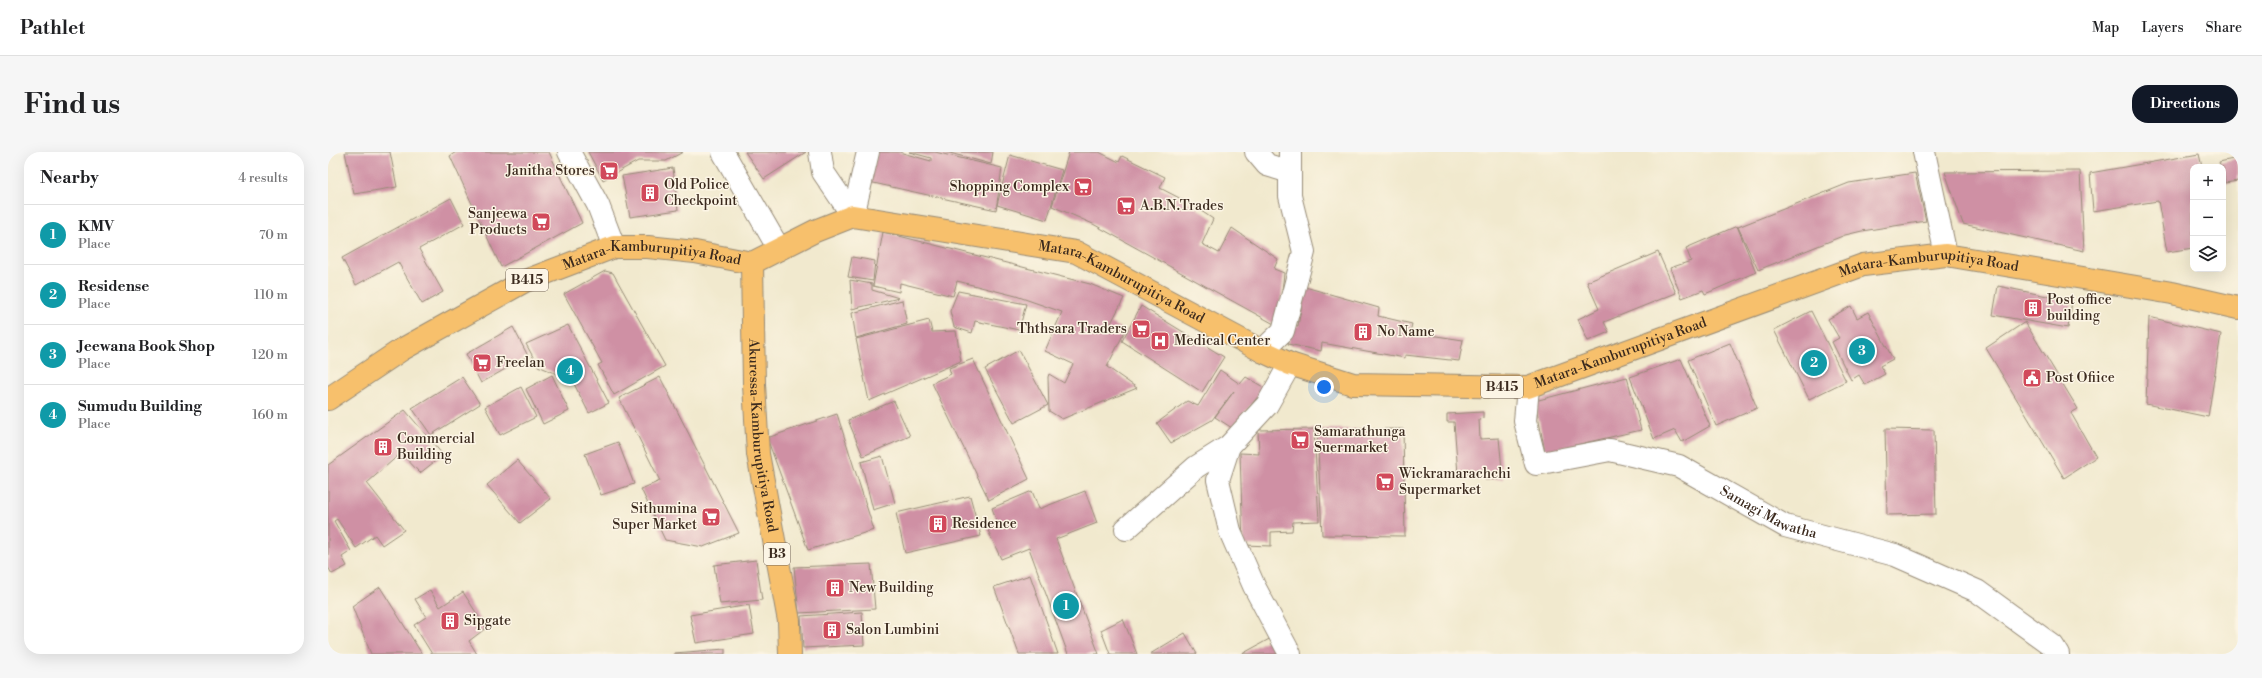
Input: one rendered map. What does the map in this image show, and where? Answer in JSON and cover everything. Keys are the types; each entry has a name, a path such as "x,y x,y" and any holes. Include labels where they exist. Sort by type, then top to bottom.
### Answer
{"main road":[{"name":"Matara-Kamburupitiya Road","path":"328,399 401,350 525,281 614,247 648,247 752,263 815,231 853,216 1076,252 1262,352 1290,364 1353,384 1528,387 1863,265 1946,255 2172,293 2238,308"},
{"name":"Akuressa-Kamburupitiya Road","path":"752,263 754,384 758,454 788,614 790,654"}],"street":[{"path":"569,152 598,205 614,247"},
{"path":"723,152 779,249"},
{"path":"820,152 823,172 853,216"},
{"path":"853,216 868,152"},
{"path":"1256,152 1267,165 1290,162 1290,196 1304,252 1283,330 1262,352"},
{"path":"1924,152 1946,255"},
{"path":"1126,528 1196,467 1229,446 1267,405 1290,364"},
{"name":"Samagi Mawatha","path":"1528,387 1525,421 1536,464 1610,450 1679,466 1785,526 1895,555 1977,591 2053,646 2058,654"},
{"path":"1229,446 1218,480 1230,531 1254,586 1290,654"}],"building":[{"path":"345,152 390,152 397,187 354,194"},
{"path":"456,152 549,152 582,223 501,267 450,156"},
{"name":"Janitha Stores","path":"588,152 683,152 666,161 638,161 603,180"},
{"path":"745,152 806,152 764,179"},
{"path":"877,152 899,152 931,161 931,158 909,152 935,152 1002,168 996,210 869,182"},
{"path":"946,152 993,152 991,164"},
{"path":"1069,152 1099,152 1119,162 1122,156 1165,177 1160,188 1191,204 1213,219 1202,244 1219,253 1232,228 1278,259 1274,269 1284,273 1280,310 1274,324 1093,224 1052,206"},
{"path":"2199,154 2201,164 2190,164 2190,248 2167,252 2158,201 2093,211 2090,173"},
{"path":"1010,155 1062,170 1047,220 997,205"},
{"path":"2238,158 2238,181 2226,183 2226,164 2220,164 2219,162"},
{"name":"Old Police Checkpoint","path":"673,168 678,210 630,217 622,176"},
{"path":"2080,171 2084,251 1963,224 1945,172"},
{"path":"1915,173 1926,221 1845,235 1758,270 1738,227 1849,183"},
{"path":"451,198 464,224 419,249 443,292 422,304 398,262 356,285 342,258"},
{"path":"1737,226 1756,272 1705,294 1703,290 1682,298 1670,268 1691,261 1686,248"},
{"path":"883,232 1090,284 1124,298 1111,323 1125,331 1107,367 1137,388 1062,419 1049,411 1048,377 1049,374 1064,383 1073,364 1045,351 1062,312 1016,296 957,281 953,296 900,283 899,292 873,286"},
{"path":"1658,252 1676,293 1604,322 1609,332 1588,341 1578,319 1599,309 1587,282"},
{"path":"852,257 875,261 873,281 848,277"},
{"path":"605,271 613,273 665,366 614,395 598,365 602,363 564,294"},
{"path":"850,280 872,284 872,290 899,298 852,309"},
{"name":"Post office building","path":"1998,286 2072,301 2068,328 1993,315"},
{"path":"1305,287 1379,308 1378,316 1412,324 1410,332 1463,340 1459,361 1405,355 1405,358 1322,343 1321,351 1288,344 1293,325 1298,326"},
{"path":"958,291 1026,304 1019,330 975,321 972,333 954,327 950,311"},
{"path":"902,300 907,324 856,338 852,313"},
{"path":"1141,306 1224,357 1202,392 1122,341"},
{"path":"1851,306 1857,318 1868,312 1893,359 1880,366 1885,374 1865,385 1859,375 1851,380 1832,342 1839,338 1828,319"},
{"path":"1811,311 1846,381 1809,399 1774,330"},
{"path":"2149,317 2221,334 2208,417 2146,404"},
{"path":"929,320 932,332 956,331 961,361 869,401 856,339"},
{"name":"Post Ofiice","path":"2025,322 2078,409 2071,413 2096,457 2064,478 1986,348"},
{"path":"568,325 609,403 589,413 572,380 538,366 526,344"},
{"path":"513,327 528,356 481,383 466,354"},
{"path":"1730,343 1757,408 1716,426 1688,360"},
{"path":"1019,350 1048,405 1014,423 985,369"},
{"path":"973,359 1029,479 989,500 932,383 951,374 949,368"},
{"path":"1681,359 1710,426 1682,442 1675,430 1654,439 1630,377"},
{"path":"1220,370 1240,384 1246,377 1265,388 1232,428 1215,417 1234,391 1212,420 1171,443 1157,423 1187,401 1198,406"},
{"path":"552,375 569,411 543,424 526,389"},
{"path":"462,377 480,404 431,435 412,408"},
{"path":"660,377 739,533 703,547 665,540 641,489 660,481 619,398"},
{"path":"1627,377 1641,430 1545,452 1535,401"},
{"path":"521,387 536,417 500,435 485,407"},
{"path":"894,401 910,436 863,456 848,420"},
{"path":"405,410 443,455 420,473 401,453 367,483 404,530 382,545 375,535 356,548 337,519 334,521 351,551 342,557 347,566 332,574 328,567 328,465"},
{"path":"1483,412 1483,418 1479,419 1480,439 1499,438 1503,479 1485,480 1484,472 1458,474 1454,422 1447,422 1447,414"},
{"path":"837,414 874,530 808,550 767,438"},
{"path":"1314,429 1319,521 1293,522 1292,531 1271,532 1271,546 1243,545 1240,453 1259,454 1258,430"},
{"path":"1317,429 1403,429 1405,536 1322,535"},
{"path":"1885,429 1934,430 1936,514 1887,515"},
{"path":"618,442 634,484 601,495 585,454"},
{"path":"882,456 895,503 873,510 861,462"},
{"path":"517,460 551,499 520,523 487,485"},
{"path":"1032,491 1039,509 1085,491 1097,523 1056,539 1099,654 1068,654 1029,548 1001,559 986,526 997,522 992,508"},
{"name":"Residence","path":"970,496 981,536 905,553 896,513"},
{"path":"756,560 762,600 720,604 714,565"},
{"name":"New Building","path":"871,564 875,609 799,613 794,567"},
{"path":"1030,575 1058,654 1019,654 994,587"},
{"path":"380,587 422,654 371,654 352,606"},
{"name":"Sipgate","path":"430,590 440,607 463,592 486,628 469,641 477,654 432,654 414,625 426,617 415,599"},
{"path":"749,605 754,634 696,643 690,615"},
{"name":"Salon Lumbini","path":"862,612 864,645 803,648 801,616"},
{"path":"1123,619 1137,654 1110,654 1101,630"},
{"path":"1185,633 1197,654 1150,654"},
{"path":"1273,637 1282,654 1242,654"},
{"path":"725,649 725,654 674,654 674,653"}],"place":[{"name":"Janitha Stores","path":"609,171"},
{"name":"Shopping Complex","path":"1083,187"},
{"name":"Old Police Checkpoint","path":"650,193"},
{"name":"A.B.N.Trades","path":"1126,206"},
{"name":"Sanjeewa Products","path":"541,222"},
{"name":"Post office building","path":"2033,308"},
{"name":"Ththsara Traders","path":"1141,329"},
{"name":"No Name","path":"1363,332"},
{"name":"Medical Center","path":"1160,341"},
{"name":"Jeewana Book Shop","path":"1862,351"},
{"name":"Freelan","path":"482,363"},
{"name":"Residense","path":"1814,363"},
{"name":"Sumudu Building","path":"570,371"},
{"name":"Post Ofiice","path":"2032,378"},
{"name":"Samarathunga Suermarket","path":"1300,440"},
{"name":"Commercial Building","path":"383,447"},
{"name":"Wickramarachchi Supermarket","path":"1385,482"},
{"name":"Sithumina Super Market","path":"711,517"},
{"name":"Residence","path":"938,524"},
{"name":"New Building","path":"835,588"},
{"name":"KMV","path":"1066,606"},
{"name":"Sipgate","path":"450,621"},
{"name":"Salon Lumbini","path":"832,630"}]}
